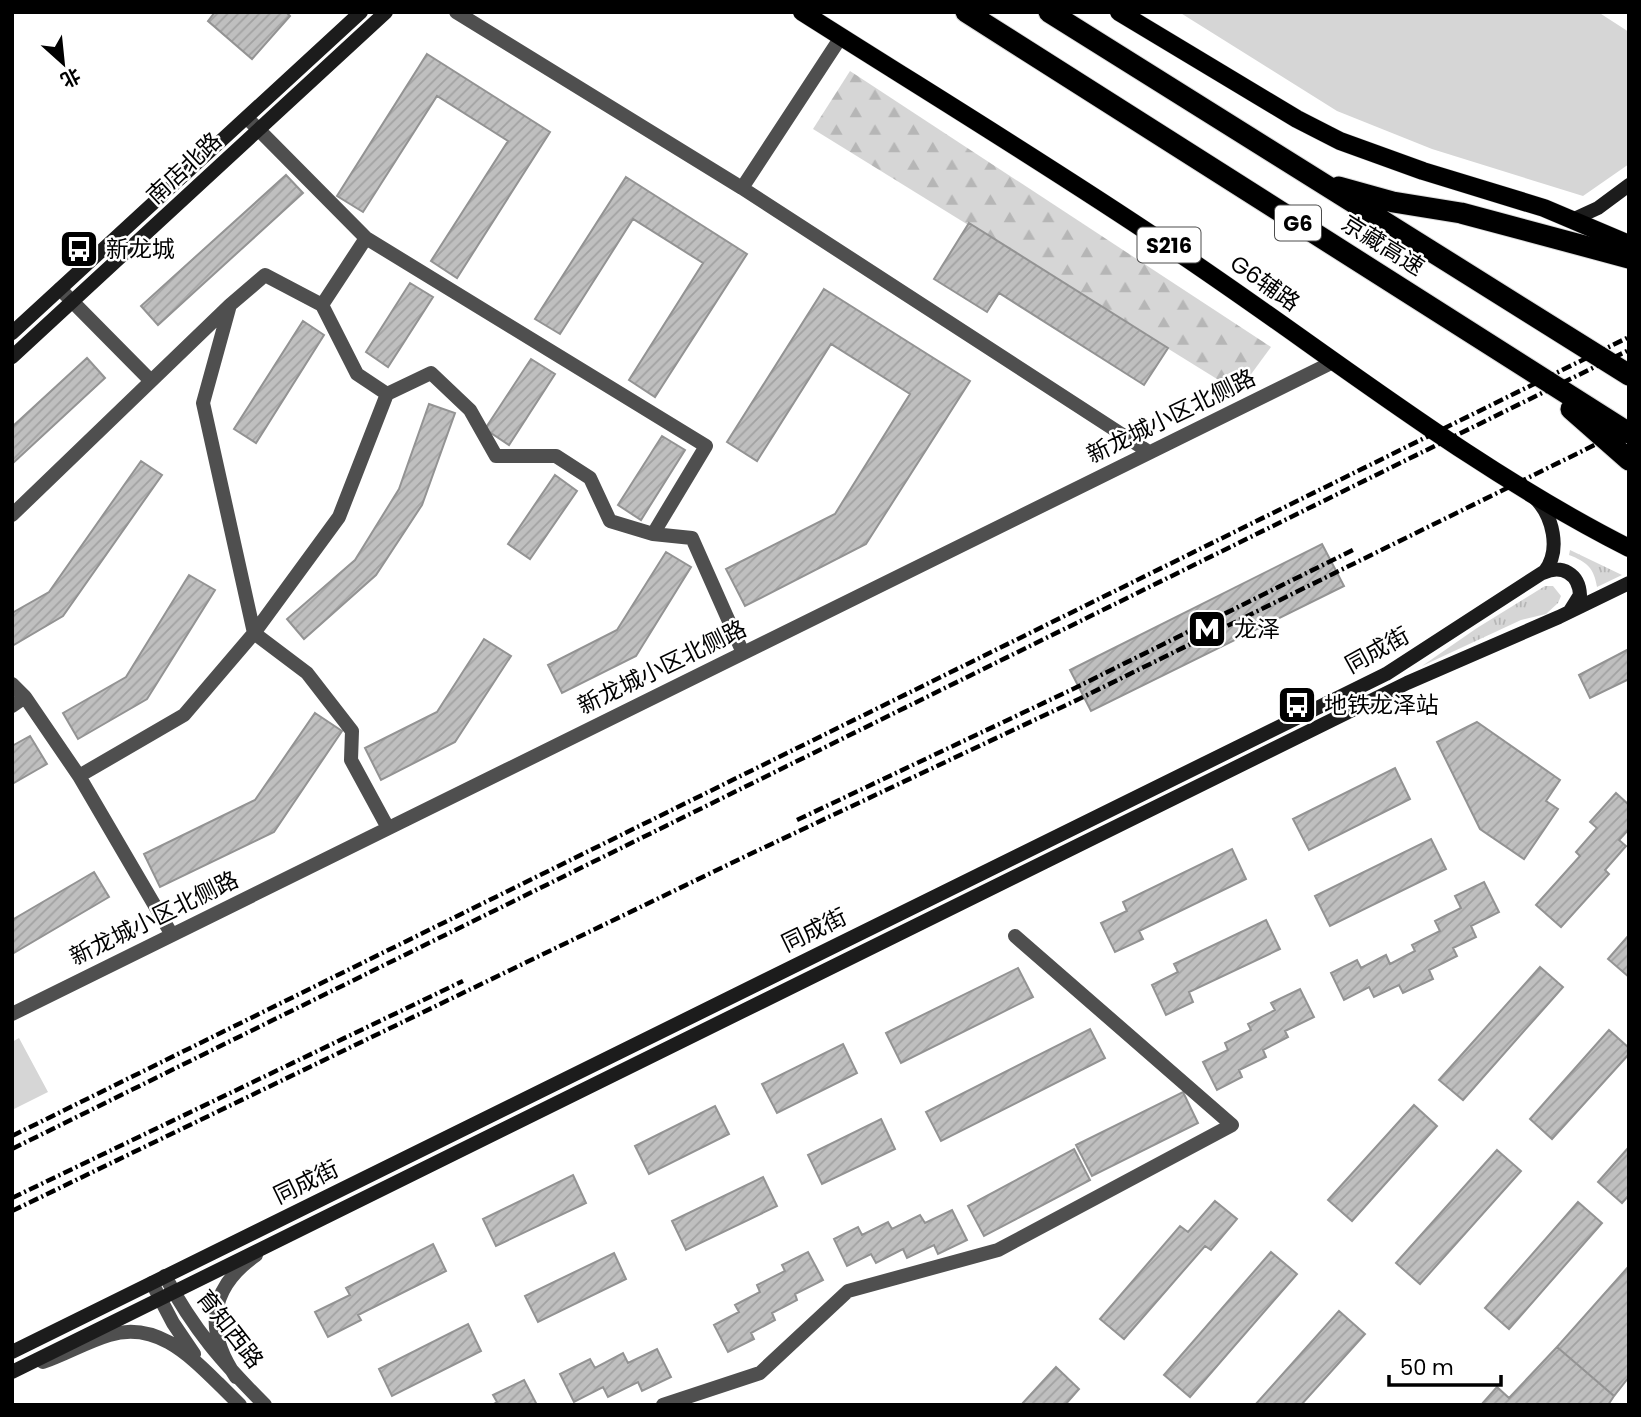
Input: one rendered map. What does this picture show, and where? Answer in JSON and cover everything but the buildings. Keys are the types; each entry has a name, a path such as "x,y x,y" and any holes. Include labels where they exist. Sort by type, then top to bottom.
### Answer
{"highway":[{"name":"京藏高速","path":"966,12 1629,433"},
{"name":"京藏高速","path":"1049,12 1629,375"},
{"path":"1313,179 1393,202 1461,213 1629,258"},
{"path":"1517,362 1629,460"}],"main road":[{"name":"南店北路","path":"12,334 362,12"},
{"name":"南店北路","path":"12,357 386,12"},
{"name":"G6辅路","path":"802,12 1164,243 1333,362 1527,491 1629,548"},
{"path":"1119,12 1297,119 1340,141 1423,171 1518,199 1574,219 1629,244"},
{"path":"1574,219 1598,208 1629,185"},
{"path":"1527,491 1540,503 1548,517 1553,536 1553,555 1548,567 1540,575"},
{"path":"1540,575 1555,569 1564,569 1571,573 1580,586 1577,603 1559,617"},
{"name":"同成街","path":"12,1352 1386,674 1540,575"},
{"name":"同成街","path":"12,1372 1395,688 1559,617 1629,583"}],"street":[{"path":"456,12 742,188 1149,452"},
{"path":"742,188 841,37"},
{"path":"247,118 366,238 706,446 653,534"},
{"path":"322,304 366,238"},
{"path":"12,515 230,305 265,275 322,304 357,373 387,394"},
{"path":"60,289 151,381"},
{"path":"230,305 203,403 254,633 307,673 352,731 351,760 388,828"},
{"name":"新龙城小区北侧路","path":"12,1014 1333,362"},
{"path":"79,776 184,715 254,633 339,517 387,394 431,373 470,410 496,456 556,456 590,478 610,521 653,534 692,538 743,653"},
{"path":"12,684 19,701 79,776 172,935"},
{"path":"663,1405 760,1373 848,1291 998,1250 1232,1125 1015,936"},
{"path":"236,1377 223,1356 215,1333 215,1312 221,1293 233,1275 252,1258 297,1231"},
{"name":"育知西路","path":"165,1276 205,1342 265,1405"},
{"name":"育知西路","path":"152,1283 182,1337 240,1405"},
{"path":"12,1372 65,1354 107,1335 137,1332 160,1337 176,1346 224,1389"}],"green space":[{"path":"1179,12 1598,12 1629,32 1629,164 1583,196 1432,149 1337,111"},
{"path":"850,71 1271,347 1238,392 813,129"},
{"path":"1570,550 1622,575 1597,587 1592,570 1581,560 1569,555"},
{"path":"1545,586 1553,586 1561,596 1558,603 1546,614 1521,620 1422,666 1477,628"},
{"path":"19,1038 48,1092 12,1110 12,1042"}],"railway":[{"path":"12,1136 1629,337"},
{"path":"12,1149 1629,350"},
{"path":"12,1211 744,857 1079,699 1629,428"},
{"path":"797,820 1073,689 1355,549"},
{"path":"12,1198 463,981"}],"place":[{"name":"新龙城","path":"79,249"},
{"name":"龙泽","path":"1207,629"},
{"name":"地铁龙泽站","path":"1297,705"}]}
